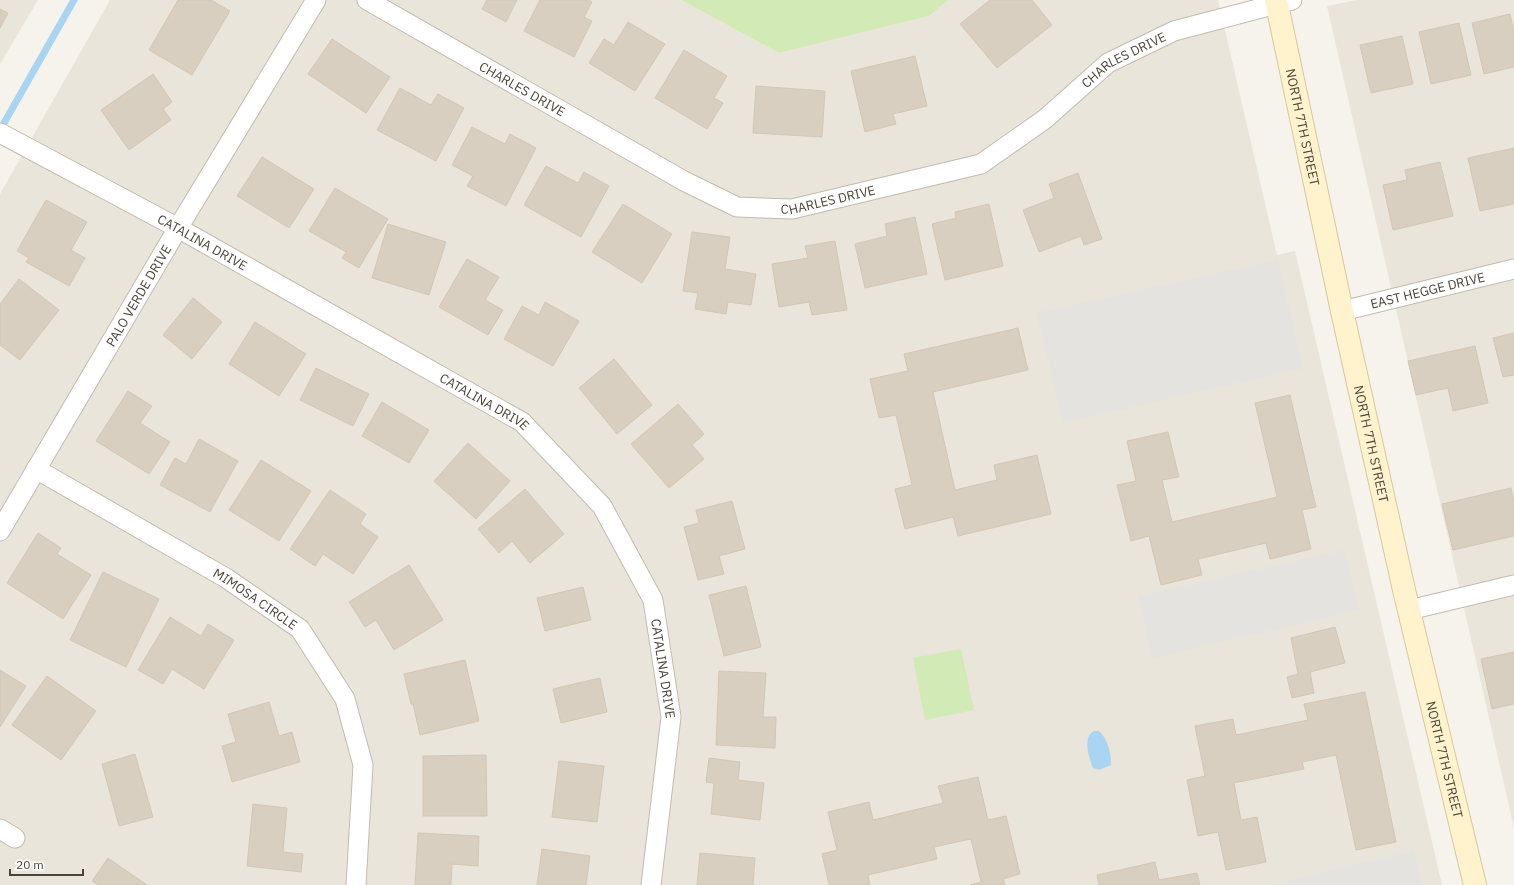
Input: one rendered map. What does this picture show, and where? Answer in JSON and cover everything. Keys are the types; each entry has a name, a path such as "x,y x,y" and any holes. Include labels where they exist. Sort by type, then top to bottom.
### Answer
{"main road":[{"name":"NORTH 7TH STREET","path":"1281,1 1342,311 1409,610 1475,885"}],"street":[{"name":"PALO VERDE DRIVE","path":"0,531 178,228 316,0"},
{"name":"CHARLES DRIVE","path":"367,0 684,181 738,206 792,209 981,164 1045,119 1108,63 1174,32 1281,1"},
{"name":"CATALINA DRIVE","path":"0,133 178,228 522,422 602,506 653,600 671,717 651,885"},
{"name":"EAST HEGGE DRIVE","path":"1342,311 1514,269"},
{"name":"MIMOSA CIRCLE","path":"36,469 226,578 300,629 345,699 363,765 356,885"},
{"path":"1409,610 1514,585"}],"shaded area":[{"path":"0,0 38,0 0,64"},
{"path":"110,0 681,0 779,53 929,16 948,0 1218,0 1277,255 1295,251 1442,885 0,885 0,194"},
{"path":"1357,0 1514,0 1514,828 1327,6"},
{"path":"1278,260 1303,368 1063,423 1036,313"},
{"path":"1345,550 1359,610 1152,658 1138,596"},
{"path":"1414,851 1422,885 1269,885"}],"green space":[{"path":"681,0 948,0 929,16 779,53"},
{"path":"961,649 974,710 925,720 913,658"}],"water":[{"path":"1094,731 1099,731 1105,738 1110,756 1111,765 1099,770 1093,768 1087,743 1090,734"}],"building":[{"path":"178,0 211,0 230,11 192,75 149,50"},
{"path":"487,0 517,0 506,22 482,9"},
{"path":"540,0 588,0 592,2 584,17 592,21 574,57 524,31"},
{"path":"990,0 1032,0 1052,25 997,68 960,24"},
{"path":"0,9 8,13 0,28"},
{"path":"1510,14 1514,32 1514,67 1484,74 1472,23"},
{"path":"628,22 665,44 635,91 589,63 604,39 614,45"},
{"path":"1459,23 1471,75 1431,84 1419,32"},
{"path":"1402,36 1413,84 1371,93 1360,45"},
{"path":"332,39 390,77 366,113 308,74"},
{"path":"684,50 727,76 714,98 723,103 707,129 655,98"},
{"path":"915,56 927,106 893,114 896,124 865,132 851,71"},
{"path":"153,74 172,102 163,109 171,120 129,150 101,110"},
{"path":"756,86 825,91 822,137 753,133"},
{"path":"400,88 431,105 438,94 464,108 436,161 377,130"},
{"path":"472,127 505,144 510,134 536,148 506,206 467,186 473,176 452,165"},
{"path":"1514,148 1514,204 1480,211 1468,158"},
{"path":"262,157 314,189 289,228 237,196"},
{"path":"1440,162 1453,216 1393,230 1383,185 1407,180 1405,170"},
{"path":"546,166 578,183 584,172 609,186 581,237 524,205"},
{"path":"1078,173 1102,239 1084,245 1081,236 1039,252 1023,210 1054,198 1049,184"},
{"path":"335,188 388,219 359,268 342,258 346,252 309,231"},
{"path":"46,200 87,222 71,250 85,258 69,286 26,262 29,258 17,251"},
{"path":"623,204 672,234 642,283 592,252"},
{"path":"989,204 1003,266 945,280 932,224 956,218 955,212"},
{"path":"915,217 927,274 865,288 855,244 887,236 885,224"},
{"path":"388,224 446,242 429,295 372,278"},
{"path":"692,232 730,237 725,269 756,274 751,305 728,302 726,314 695,309 698,293 683,291"},
{"path":"835,241 847,310 812,315 809,302 779,307 772,264 808,258 805,246"},
{"path":"467,259 499,277 485,300 503,310 488,335 439,307"},
{"path":"19,279 59,310 20,360 0,345 0,304"},
{"path":"193,298 222,322 192,359 163,335"},
{"path":"545,302 579,321 553,366 504,339 522,306 539,315"},
{"path":"255,322 306,354 279,396 229,364"},
{"path":"1018,328 1028,370 933,392 955,490 997,480 994,465 1037,455 1051,514 958,536 953,517 905,529 895,489 912,485 896,415 879,418 870,379 908,371 904,354"},
{"path":"1514,333 1514,375 1503,377 1493,338"},
{"path":"1475,346 1488,403 1453,411 1448,388 1416,395 1408,361"},
{"path":"614,359 652,405 617,434 579,388"},
{"path":"316,368 369,394 353,426 300,400"},
{"path":"128,391 152,406 140,423 170,442 149,474 96,441"},
{"path":"1290,395 1316,507 1302,510 1311,549 1270,559 1266,543 1198,559 1202,575 1161,585 1149,536 1131,541 1117,485 1136,481 1127,441 1168,432 1179,477 1162,480 1172,522 1277,497 1255,403"},
{"path":"382,402 429,430 409,463 362,436"},
{"path":"678,404 704,434 692,445 704,459 669,488 631,444"},
{"path":"199,439 238,461 210,512 160,485 175,458 186,464"},
{"path":"468,443 510,481 476,519 434,481"},
{"path":"261,460 311,491 279,541 229,510"},
{"path":"1511,488 1514,502 1514,536 1453,550 1442,504"},
{"path":"525,489 564,534 530,563 512,541 499,553 478,529"},
{"path":"330,490 366,514 360,524 378,537 353,574 323,554 315,566 290,549"},
{"path":"732,501 745,549 719,556 724,574 698,580 684,527 699,523 696,510"},
{"path":"38,533 61,548 57,554 91,575 63,619 7,583"},
{"path":"409,565 443,620 394,650 376,620 365,627 349,602"},
{"path":"103,572 159,599 126,667 70,640"},
{"path":"746,586 761,647 724,656 709,595"},
{"path":"583,587 591,620 545,631 537,598"},
{"path":"170,617 201,636 208,624 234,640 204,689 172,669 163,684 138,670"},
{"path":"1335,627 1345,663 1310,672 1314,693 1292,698 1287,677 1298,674 1291,638"},
{"path":"1514,652 1514,704 1492,709 1481,659"},
{"path":"465,660 479,721 420,735 404,674"},
{"path":"0,670 26,686 0,727"},
{"path":"719,671 766,673 763,717 776,717 775,748 716,745"},
{"path":"47,676 96,711 61,760 12,725"},
{"path":"600,678 607,712 561,723 553,689"},
{"path":"1365,692 1396,842 1356,850 1336,755 1302,762 1304,769 1234,783 1241,820 1257,817 1266,862 1226,870 1218,832 1198,836 1187,780 1205,776 1195,726 1233,719 1236,735 1308,720 1304,704"},
{"path":"269,702 279,736 292,732 300,762 232,782 222,746 236,742 228,714"},
{"path":"135,754 153,817 119,826 102,764"},
{"path":"486,755 487,816 423,816 423,756"},
{"path":"709,758 740,762 738,780 764,783 760,820 711,814 714,783 706,782"},
{"path":"559,761 604,766 597,822 552,817"},
{"path":"978,777 988,820 1006,816 1020,874 1003,879 1005,885 970,885 981,882 971,839 934,847 937,859 868,875 870,885 829,885 822,854 837,850 828,812 869,802 873,820 943,803 938,786"},
{"path":"253,804 287,808 283,852 303,854 301,872 247,866"},
{"path":"418,833 479,836 478,866 452,864 451,885 415,885"},
{"path":"542,849 590,856 586,885 537,885"},
{"path":"700,853 755,858 753,885 697,885"},
{"path":"108,858 147,885 98,885 92,881"},
{"path":"1155,862 1159,880 1197,873 1200,885 1099,885 1097,875"}],"waterway":[{"path":"0,130 74,0"}]}
